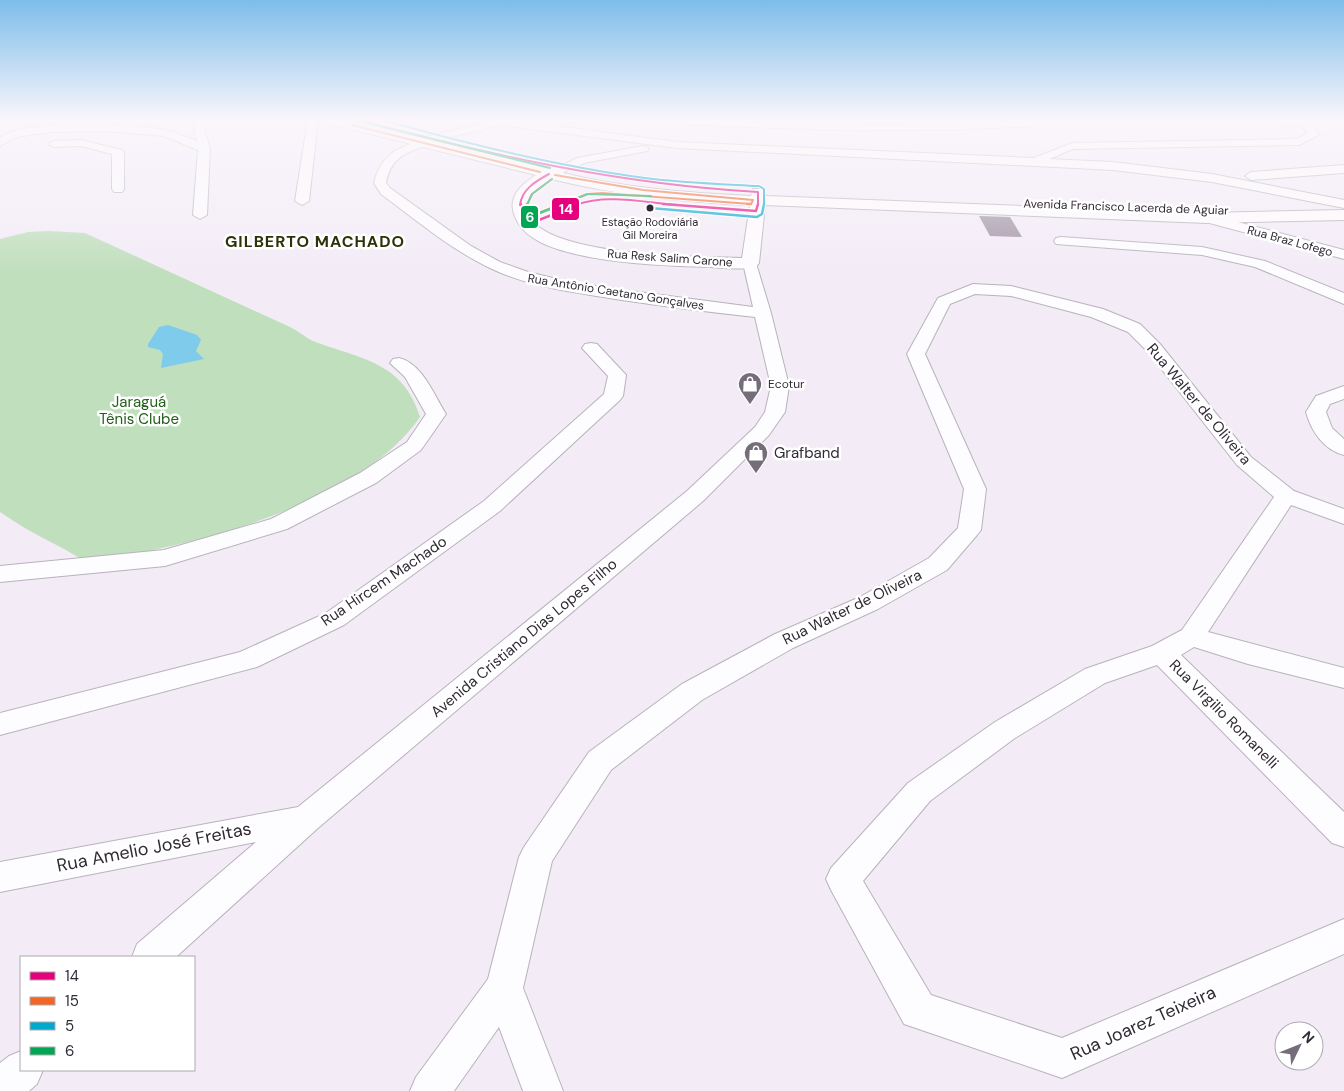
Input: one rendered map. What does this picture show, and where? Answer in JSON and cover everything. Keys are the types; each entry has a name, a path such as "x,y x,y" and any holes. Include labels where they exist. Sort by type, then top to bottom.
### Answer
{"main road":[{"path":"550,170 582,182 641,191 718,199 759,196 750,264"},
{"name":"Rua Resk Salim Carone","path":"555,171 534,182 526,190 520,201 519,213 526,225 546,238 599,254 638,259 750,264"},
{"name":"Avenida Francisco Lacerda de Aguiar","path":"759,196 1188,211 1276,210 1344,205"},
{"name":"Avenida Francisco Lacerda de Aguiar","path":"759,196 1207,218 1344,215"}],"street":[{"path":"118,170 118,189"},
{"path":"200,215 203,170"},
{"path":"302,201 306,170"},
{"name":"Rua Antônio Caetano Gonçalves","path":"385,170 380,183 385,191 474,255 522,276 562,286 691,306 762,313"},
{"path":"1145,170 1212,178 1344,205"},
{"path":"1212,178 1331,170"},
{"name":"Rua Braz Lofego","path":"1207,218 1344,255"},
{"path":"1061,241 1202,252 1260,264 1343,299"},
{"name":"Avenida Cristiano Dias Lopes Filho","path":"151,956 307,818 695,496 762,431 775,412 780,386 750,264"},
{"name":"Rua Walter de Oliveira","path":"430,1091 504,988 536,857 600,761 692,692 784,641 869,603 938,564 969,530 975,489 916,354 944,302 973,289 1011,291 1098,313 1134,328 1154,348 1244,461 1286,496"},
{"name":"Rua Hircem Machado","path":"0,724 247,660 335,619 492,506 613,396 617,375 591,348"},
{"path":"0,574 165,558 279,524 368,478 414,446 436,414 412,374 399,363"},
{"path":"1344,392 1323,400 1316,412 1320,426 1344,449"},
{"path":"1286,496 1344,517"},
{"name":"Rua Virgilio Romanelli","path":"1286,496 1192,637 1162,652 1344,834"},
{"path":"1192,637 1344,678"},
{"name":"Rua Joarez Teixeira","path":"1162,652 1095,676 1005,730 920,792 842,879 918,1010 1062,1058 1344,936"},
{"name":"Rua Amelio José Freitas","path":"0,876 307,818"},
{"path":"504,988 543,1091"},
{"path":"0,1090 22,1071"}],"green space":[{"name":"Jaraguá Tênis Clube","path":"28,232 85,233 290,327 313,341 378,365 403,384 412,398 420,417 397,444 367,468 333,489 295,507 256,522 178,544 103,558 83,559 78,557 0,512 0,239"}],"water":[{"path":"168,325 197,335 201,340 196,351 204,359 161,368 163,354 160,350 148,347 148,344 159,327"}],"building":[{"path":"979,216 1010,217 1022,237 990,236"}],"transit line":[{"name":"15","path":"532,170 540,172"},
{"name":"14","path":"549,174 533,184 523,194 520,207 526,225 589,200 602,199 756,211 759,200 758,192 655,184 565,170"},
{"name":"5","path":"594,170 659,180 759,186 764,189 765,200 762,214 757,217 650,208"},
{"name":"15","path":"552,179 536,190 528,199 527,210 529,217 587,194 602,193 751,204 753,200 643,190 555,175"},
{"name":"6","path":"552,179 536,190 528,199 527,210 529,217 588,194 651,196"}],"place":[{"name":"Estação Rodoviária Gil Moreira","path":"650,208"},
{"name":"Ecotur","path":"750,405"},
{"name":"Grafband","path":"756,474"}],"district":[{"name":"GILBERTO MACHADO","path":"315,241"}]}
